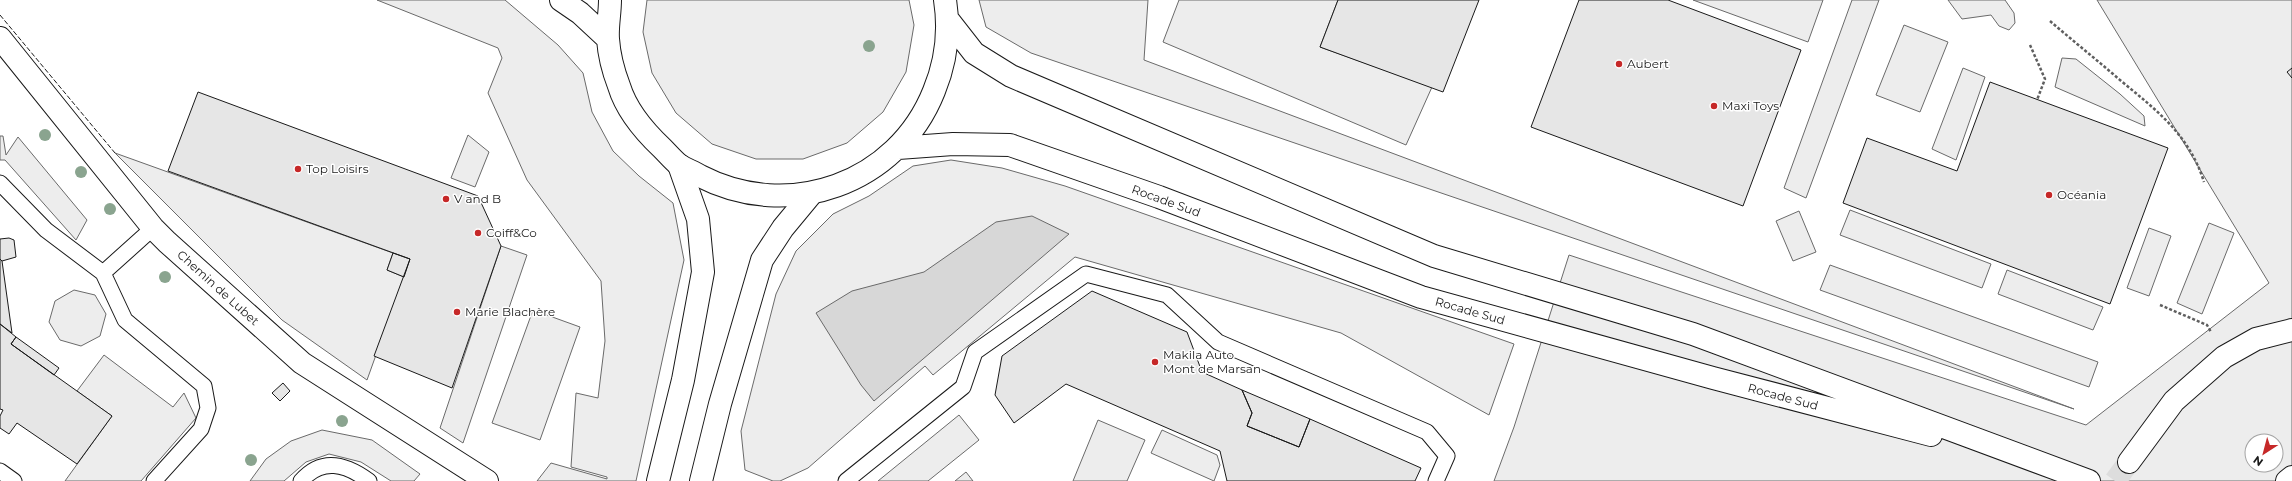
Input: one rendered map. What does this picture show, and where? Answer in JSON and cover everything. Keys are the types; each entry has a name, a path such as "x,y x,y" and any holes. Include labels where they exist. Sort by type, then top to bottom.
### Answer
{"main road":[{"path":"561,0 580,13 608,39"},
{"path":"610,0 608,39 619,87 644,131 679,165 720,186 765,196 812,193 843,184 866,172 898,148 926,111 944,68 948,21 945,0"},
{"name":"Rocade Sud","path":"948,21 974,53 1011,76 1434,256 1693,334 2089,481"},
{"name":"Chemin de Lubet","path":"0,38 153,228 302,363 484,480"},
{"name":"Rocade Sud","path":"898,148 953,144 1010,146 1159,197 1421,298 1713,378 2052,467"},
{"path":"658,481 683,380 703,272 698,219 679,165"},
{"path":"701,481 720,404 762,260 783,228 812,193"},
{"path":"2129,462 2174,401 2224,357 2256,339 2292,330"},
{"path":"2287,481 2292,477"}],"lane":[{"path":"0,183 46,230 103,273 125,320 204,386 208,408 200,429 154,481"},
{"path":"103,273 153,228"},
{"path":"846,481 963,387 975,352 1086,274 1167,295 1218,342 1427,432 1447,456 1436,481"},
{"path":"301,481 310,471 330,465 352,469 369,481"},
{"path":"0,471 14,481"}],"path":[{"path":"2050,21 2169,121 2186,142 2199,166 2204,182"},
{"path":"2030,45 2044,79 2037,100"},
{"path":"2160,305 2207,324"}],"shaded area":[{"path":"377,0 505,0 558,45 583,73 592,112 613,151 639,176 673,203 684,260 636,481 537,481 551,463 607,479 607,477 571,467 576,393 598,398 605,341 601,281 527,180 488,93 502,58 498,48"},
{"path":"647,0 909,0 914,25 906,72 883,112 847,143 803,159 756,159 712,144 676,113 652,73 643,32"},
{"path":"979,0 1148,0 1144,60 2074,409 1031,53 986,27"},
{"path":"1179,0 1338,0 1320,47 1432,87 1406,145 1163,42"},
{"path":"1693,0 1823,0 1808,42"},
{"path":"1852,0 1879,0 1806,198 1784,188"},
{"path":"1948,0 2005,0 2014,13 2015,23 2009,30 1999,26 1991,15 1962,19"},
{"path":"2097,0 2292,0 2292,481 1494,481 1514,427 1569,255 2086,425 2269,283"},
{"path":"1904,25 1948,42 1920,112 1876,95"},
{"path":"2062,58 2076,59 2120,94 2144,116 2145,126 2055,87"},
{"path":"1963,68 1985,77 1956,160 1932,149"},
{"path":"468,135 489,152 475,187 451,178"},
{"path":"0,136 3,136 6,155 18,137 87,220 76,240 5,160 0,160"},
{"path":"115,153 393,253 387,270 404,277 367,380 282,320"},
{"path":"951,160 1002,168 1065,186 1514,344 1489,415 1341,333 1075,257 933,375 925,366 808,468 780,481 773,481 745,470 741,431 776,294 796,251 833,214 869,196 913,166"},
{"path":"1850,210 1991,264 1982,288 1840,235"},
{"path":"1799,211 1816,252 1793,261 1776,221"},
{"path":"1032,216 1069,234 874,401 861,385 816,313 852,291 924,272 996,222"},
{"path":"2209,223 2234,233 2202,314 2177,303"},
{"path":"2149,228 2171,236 2149,296 2127,288"},
{"path":"501,246 527,255 463,443 440,428"},
{"path":"1830,265 2098,362 2089,387 1820,290"},
{"path":"2007,270 2103,307 2093,330 1998,294"},
{"path":"74,290 95,295 106,314 100,336 81,346 60,340 49,322 55,301"},
{"path":"533,310 580,327 540,440 492,423"},
{"path":"104,355 173,407 184,393 196,418 141,481 65,481 112,416 77,391"},
{"path":"959,415 979,440 928,481 878,481"},
{"path":"1098,420 1145,440 1127,481 1073,481"},
{"path":"322,430 372,440 420,474 414,481 391,481 361,462 329,454 306,462 284,481 250,481 266,459 291,441"},
{"path":"1162,430 1217,455 1220,465 1214,481 1151,453"},
{"path":"966,472 973,481 955,481"}],"building":[{"path":"1338,0 1479,0 1443,92 1320,47"},
{"path":"1579,0 1668,0 1801,50 1743,206 1531,127"},
{"path":"2292,68 2292,78 2287,72"},
{"path":"1990,82 2168,148 2110,304 1843,203 1867,138 1957,171"},
{"path":"198,92 478,196 501,246 452,388 374,356 410,259 168,171"},
{"path":"9,238 14,240 16,257 2,261 0,259 0,239"},
{"path":"393,253 410,259 404,277 387,270"},
{"path":"0,259 2,261 12,333 0,324"},
{"path":"1092,291 1187,332 1202,372 1242,390 1252,413 1247,426 1299,447 1310,419 1421,468 1415,481 1227,481 1220,451 1066,384 1014,423 995,395 1002,356"},
{"path":"0,324 16,337 11,344 112,416 77,464 17,423 9,434 0,428 0,416 3,410 0,409"},
{"path":"16,337 59,368 54,375 11,344"},
{"path":"283,383 290,391 280,401 272,393"},
{"path":"1242,390 1310,419 1299,447 1247,426 1252,413"}],"tunnel":[{"path":"2115,481 2129,462"}],"fence":[{"path":"0,15 115,153"}],"place":[{"name":"Aubert","path":"1619,64"},
{"name":"Maxi Toys","path":"1714,106"},
{"name":"Top Loisirs","path":"298,169"},
{"name":"Océania","path":"2049,195"},
{"name":"V and B","path":"446,199"},
{"name":"Coiff&Co","path":"478,233"},
{"name":"Marie Blachère","path":"457,312"},
{"name":"Makila Auto Mont de Marsan","path":"1155,362"}]}
